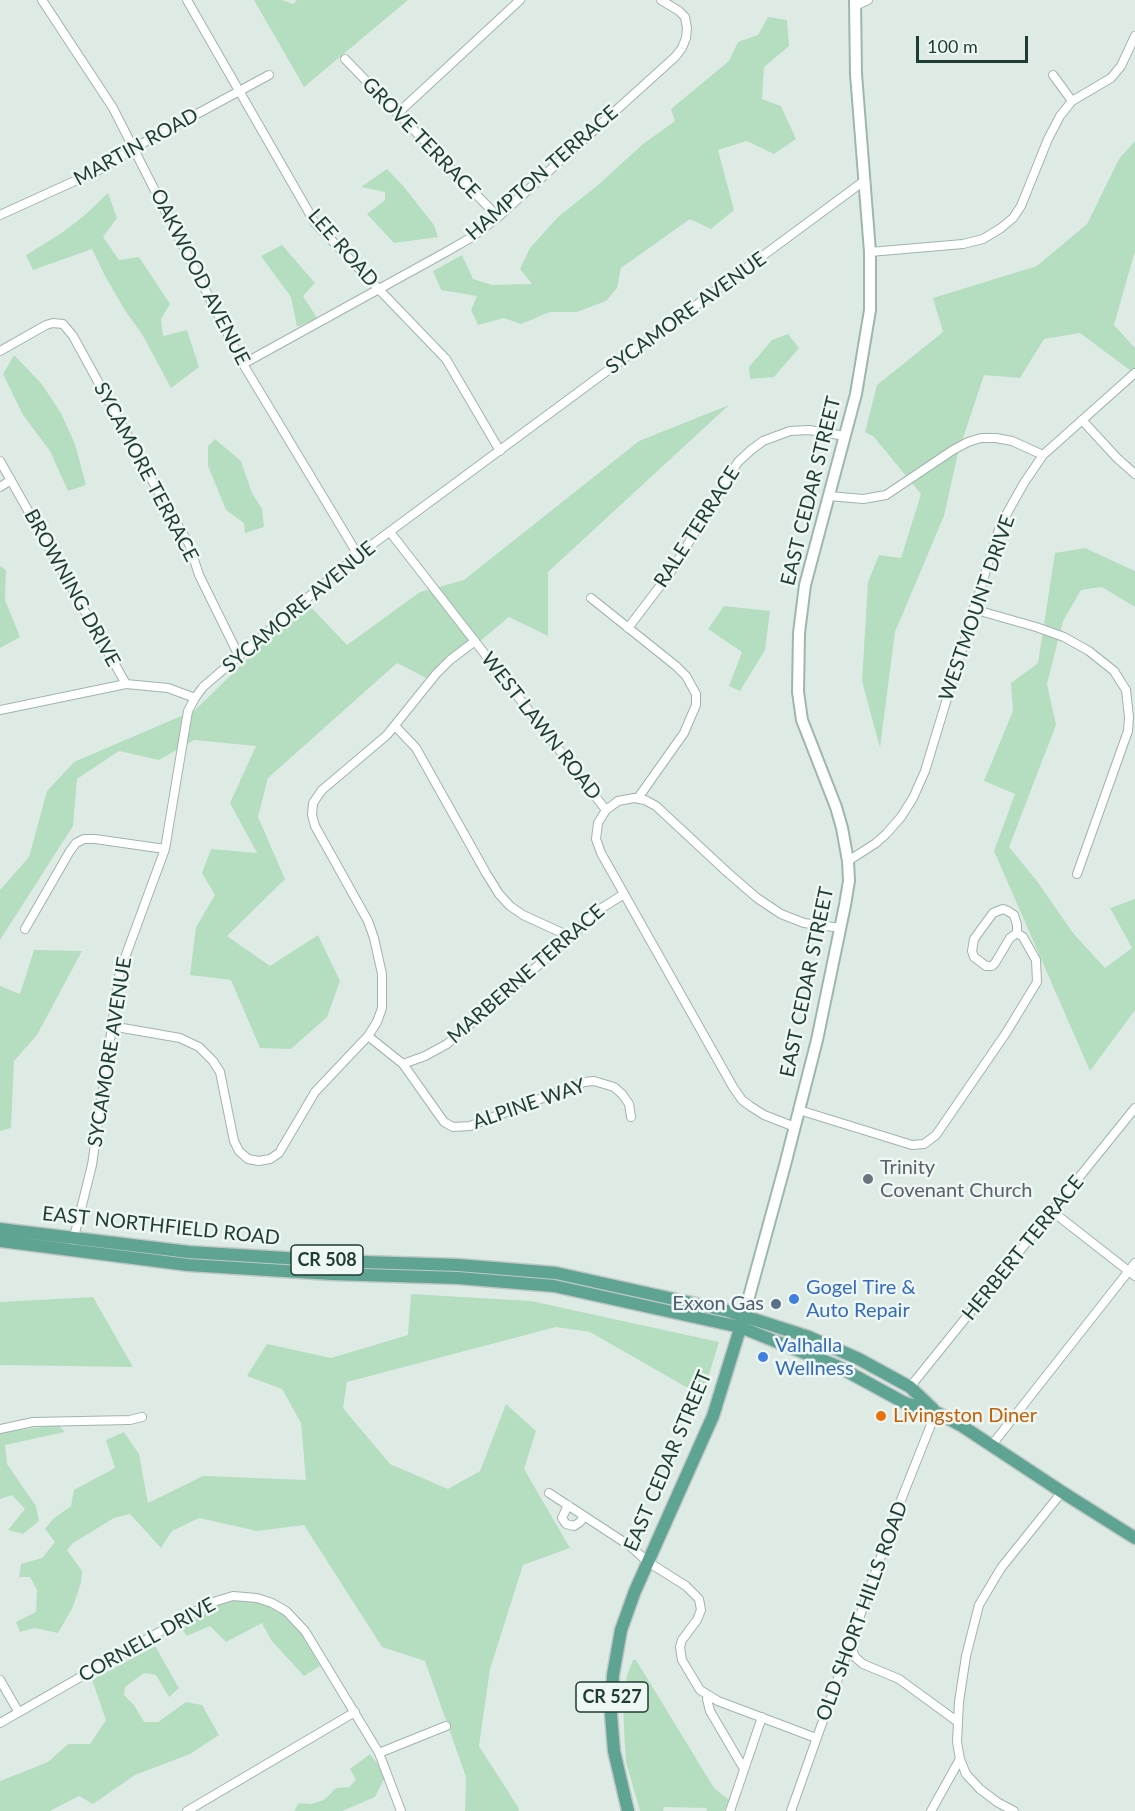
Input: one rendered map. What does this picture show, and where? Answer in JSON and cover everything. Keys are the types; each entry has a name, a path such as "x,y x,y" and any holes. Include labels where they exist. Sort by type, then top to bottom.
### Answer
{"main road":[{"name":"EAST CEDAR STREET","path":"628,1811 614,1751 611,1715 613,1675 621,1630 635,1591 712,1416 742,1321 817,1040 849,881 842,828 802,720 798,692 799,633 805,585 856,394 870,310 870,252 856,74 855,3"},
{"name":"EAST NORTHFIELD ROAD","path":"0,1229 189,1252 458,1265 556,1273 809,1337 859,1359 910,1387 936,1412"},
{"name":"EAST NORTHFIELD ROAD","path":"0,1242 188,1265 554,1286 742,1321 857,1376 905,1403 936,1412 991,1446"},
{"path":"188,1265 189,1252"},
{"path":"302,1259 302,1272"},
{"path":"417,1264 417,1277"},
{"path":"530,1284 531,1271"},
{"path":"857,1376 865,1374 902,1393 910,1387"},
{"name":"CR 508","path":"991,1446 1135,1538"}],"street":[{"name":"OAKWOOD AVENUE","path":"42,0 113,108 243,364 358,555"},
{"name":"LEE ROAD","path":"187,0 315,223 446,359 500,451"},
{"path":"398,112 520,0"},
{"name":"HAMPTON TERRACE","path":"243,364 463,242 498,217 682,48 687,28 685,17 661,0"},
{"path":"855,3 868,0"},
{"path":"870,252 963,244 983,239 1001,228 1013,218 1021,206 1060,116 1072,101 1111,78 1121,66 1135,36"},
{"name":"GROVE TERRACE","path":"345,59 498,217"},
{"name":"MARTIN ROAD","path":"0,215 99,170 134,148 269,75"},
{"path":"1053,75 1072,101"},
{"name":"SYCAMORE AVENUE","path":"72,1251 92,1165 120,971 165,849 188,711 203,687 358,555 864,181"},
{"name":"SYCAMORE TERRACE","path":"0,351 53,323 63,324 74,336 189,544 199,574 239,656"},
{"name":"WESTMOUNT DRIVE","path":"848,861 886,834 901,817 913,798 925,771 1001,524 1024,483 1043,455 1135,373"},
{"path":"1082,420 1135,474"},
{"name":"RALE TERRACE","path":"628,628 669,573 738,462 751,450 762,441 789,431 824,431 845,436"},
{"path":"829,496 863,499 886,495 953,450 981,438 1012,441 1043,455"},
{"name":"BROWNING DRIVE","path":"0,461 126,684"},
{"path":"0,486 11,480"},
{"name":"WEST LAWN ROAD","path":"390,532 606,810 598,823 596,838 598,846 742,1100 764,1115 795,1127"},
{"path":"591,598 676,666 686,676 696,694 696,705 684,733 638,798"},
{"path":"974,609 1064,637 1089,651 1114,671 1131,689 1128,731 1077,874"},
{"path":"111,1026 180,1038 199,1047 220,1072 236,1147 248,1159 259,1161 270,1159 279,1153 315,1092 368,1036 382,1008 383,992 379,956 368,921 315,826 312,809 316,798 322,790 368,753 395,726 450,660 475,641"},
{"path":"0,710 126,684 168,688 195,698"},
{"path":"395,726 416,748 499,894 523,915 571,936"},
{"path":"606,810 618,801 638,798 656,806 757,898 781,914 804,923 841,928"},
{"path":"25,929 76,843 84,839 95,839 165,849"},
{"name":"MARBERNE TERRACE","path":"403,1064 425,1056 447,1044 571,936 594,913 624,894"},
{"path":"998,910 1008,911 1014,915 1017,933 1010,938 992,966 986,966 974,957 972,951 974,939 993,913 998,910"},
{"path":"799,1110 912,1145 924,1144 936,1136 1006,1033 1037,982 1036,960 1023,936 1017,933"},
{"path":"368,1036 403,1064"},
{"name":"ALPINE WAY","path":"403,1064 444,1122 453,1126 470,1126 584,1082 594,1081 614,1087 622,1094 629,1104 631,1117"},
{"name":"HERBERT TERRACE","path":"910,1387 1135,1108"},
{"path":"1053,1212 1132,1273"},
{"path":"991,1446 1132,1273 1135,1263"},
{"name":"OLD SHORT HILLS ROAD","path":"790,1811 902,1497 936,1412"},
{"path":"0,1429 33,1422 130,1420 142,1417"},
{"path":"1014,1811 980,1790 966,1773 960,1760 957,1742 958,1722 966,1656 979,1605 1001,1568 1062,1492"},
{"path":"549,1493 630,1546 648,1562 686,1586 699,1599 701,1610 697,1620 682,1640 680,1653 700,1690 718,1701 816,1738"},
{"path":"568,1505 562,1518 566,1524 574,1526 584,1516"},
{"name":"CORNELL DRIVE","path":"0,1723 210,1603 241,1596 257,1598 286,1611 298,1622 379,1753 401,1811"},
{"path":"850,1644 855,1657 863,1664 899,1679 958,1722"},
{"path":"0,1680 18,1711"},
{"path":"708,1695 710,1711 744,1769"},
{"path":"187,1811 355,1712"},
{"path":"730,1811 762,1717"},
{"path":"379,1753 446,1726"},
{"path":"931,1811 960,1760"}],"green space":[{"path":"254,0 282,0 293,4 297,0 408,0 304,87"},
{"path":"768,17 787,20 789,46 764,67 762,99 781,106 796,139 774,154 747,141 718,150 734,210 711,229 690,219 621,268 617,288 606,301 577,312 550,312 521,324 504,318 478,325 471,310 477,296 441,290 433,271 462,255 473,279 492,285 532,284 520,269 530,248 558,217 643,144 675,121 671,109 729,61 738,42 758,35"},
{"path":"1135,141 1135,251 1114,325 1135,348 1135,374 1080,333 1044,339 1020,378 984,375 958,453 944,516 895,632 880,748 862,681 868,582 879,555 901,558 921,494 874,437 865,432 877,385 943,332 933,298 1037,266 1087,224 1119,159"},
{"path":"387,169 434,225 438,237 394,243 367,214 385,200 385,192 361,187"},
{"path":"108,193 117,218 103,237 119,260 139,257 170,304 161,319 163,336 187,330 199,367 171,388 142,334 105,276 92,249 33,270 26,255 63,232"},
{"path":"282,245 315,283 303,296 317,318 297,327 291,297 261,256"},
{"path":"788,334 799,348 774,377 750,379 749,367 772,340"},
{"path":"14,355 41,383 61,413 75,444 86,485 68,491 50,451 23,415 3,374"},
{"path":"729,405 548,572 548,636 509,617 432,681 397,663 268,778 258,817 285,879 227,936 270,966 318,935 340,981 327,1017 291,1049 260,1048 231,980 190,975 196,927 215,895 202,873 211,849 257,853 230,803 256,746 194,740 159,760 119,751 77,779 73,826 0,940 0,890 29,857 47,791 74,762 195,710 306,602 347,645 420,592 464,580 639,441"},
{"path":"215,439 241,461 252,493 262,509 264,527 245,533 244,523 226,510 208,466 208,446"},
{"path":"1085,548 1135,571 1135,607 1102,587 1081,590 1063,621 1047,684 1056,725 1009,847 1037,881 1073,933 1105,968 1132,948 1110,908 1135,899 1135,1010 1090,1071 994,851 1015,794 984,781 1013,711 1011,683 1038,663 1055,553"},
{"path":"0,566 6,570 5,600 20,637 0,648"},
{"path":"724,606 770,611 765,650 740,691 729,686 742,652 708,629"},
{"path":"34,950 82,951 37,1035 14,1061 11,1128 0,1131 0,986 20,994"},
{"path":"411,1294 531,1301 719,1342 705,1387 686,1387 590,1332 556,1327 347,1382 343,1408 390,1464 448,1489 480,1471 506,1404 536,1431 524,1469 570,1548 523,1565 490,1669 479,1746 519,1811 465,1811 466,1777 425,1661 382,1647 304,1525 257,1531 199,1518 172,1531 161,1548 130,1514 114,1518 73,1543 67,1550 82,1571 81,1583 72,1609 58,1633 35,1628 20,1632 16,1622 36,1612 37,1590 30,1577 19,1577 21,1564 42,1558 55,1542 45,1529 53,1519 71,1506 74,1490 115,1468 106,1440 124,1432 139,1454 148,1503 203,1476 306,1480 301,1423 282,1389 247,1376 267,1344 331,1358 408,1335"},
{"path":"93,1297 133,1367 0,1365 0,1302"},
{"path":"59,1425 65,1432 5,1445 7,1464 36,1506 39,1521 23,1534 8,1530 25,1509 12,1495 0,1499 0,1434"},
{"path":"235,1600 262,1602 282,1613 298,1627 320,1666 304,1676 271,1640 262,1623 226,1642 210,1626 187,1636 181,1628 216,1605"},
{"path":"155,1646 179,1688 169,1697 156,1675 144,1673 125,1687 124,1695 134,1705 144,1722 158,1722 186,1702 202,1705 219,1735 190,1754 135,1775 93,1804 79,1796 50,1811 0,1811 0,1781 48,1762 68,1744 90,1744 106,1720 92,1680"},
{"path":"633,1660 636,1660 714,1788 729,1800 724,1811 664,1807 663,1811 640,1811 626,1762 624,1729 623,1701 627,1675"},
{"path":"370,1754 386,1775 375,1797 342,1811 294,1811 299,1803 311,1804 324,1800 336,1788 349,1787 356,1780 350,1769"}],"place":[{"name":"Trinity Covenant Church","path":"868,1179"},
{"name":"Gogel Tire & Auto Repair","path":"794,1299"},
{"name":"Exxon Gas","path":"776,1304"},
{"name":"Valhalla Wellness","path":"763,1357"},
{"name":"Livingston Diner","path":"881,1416"}]}
